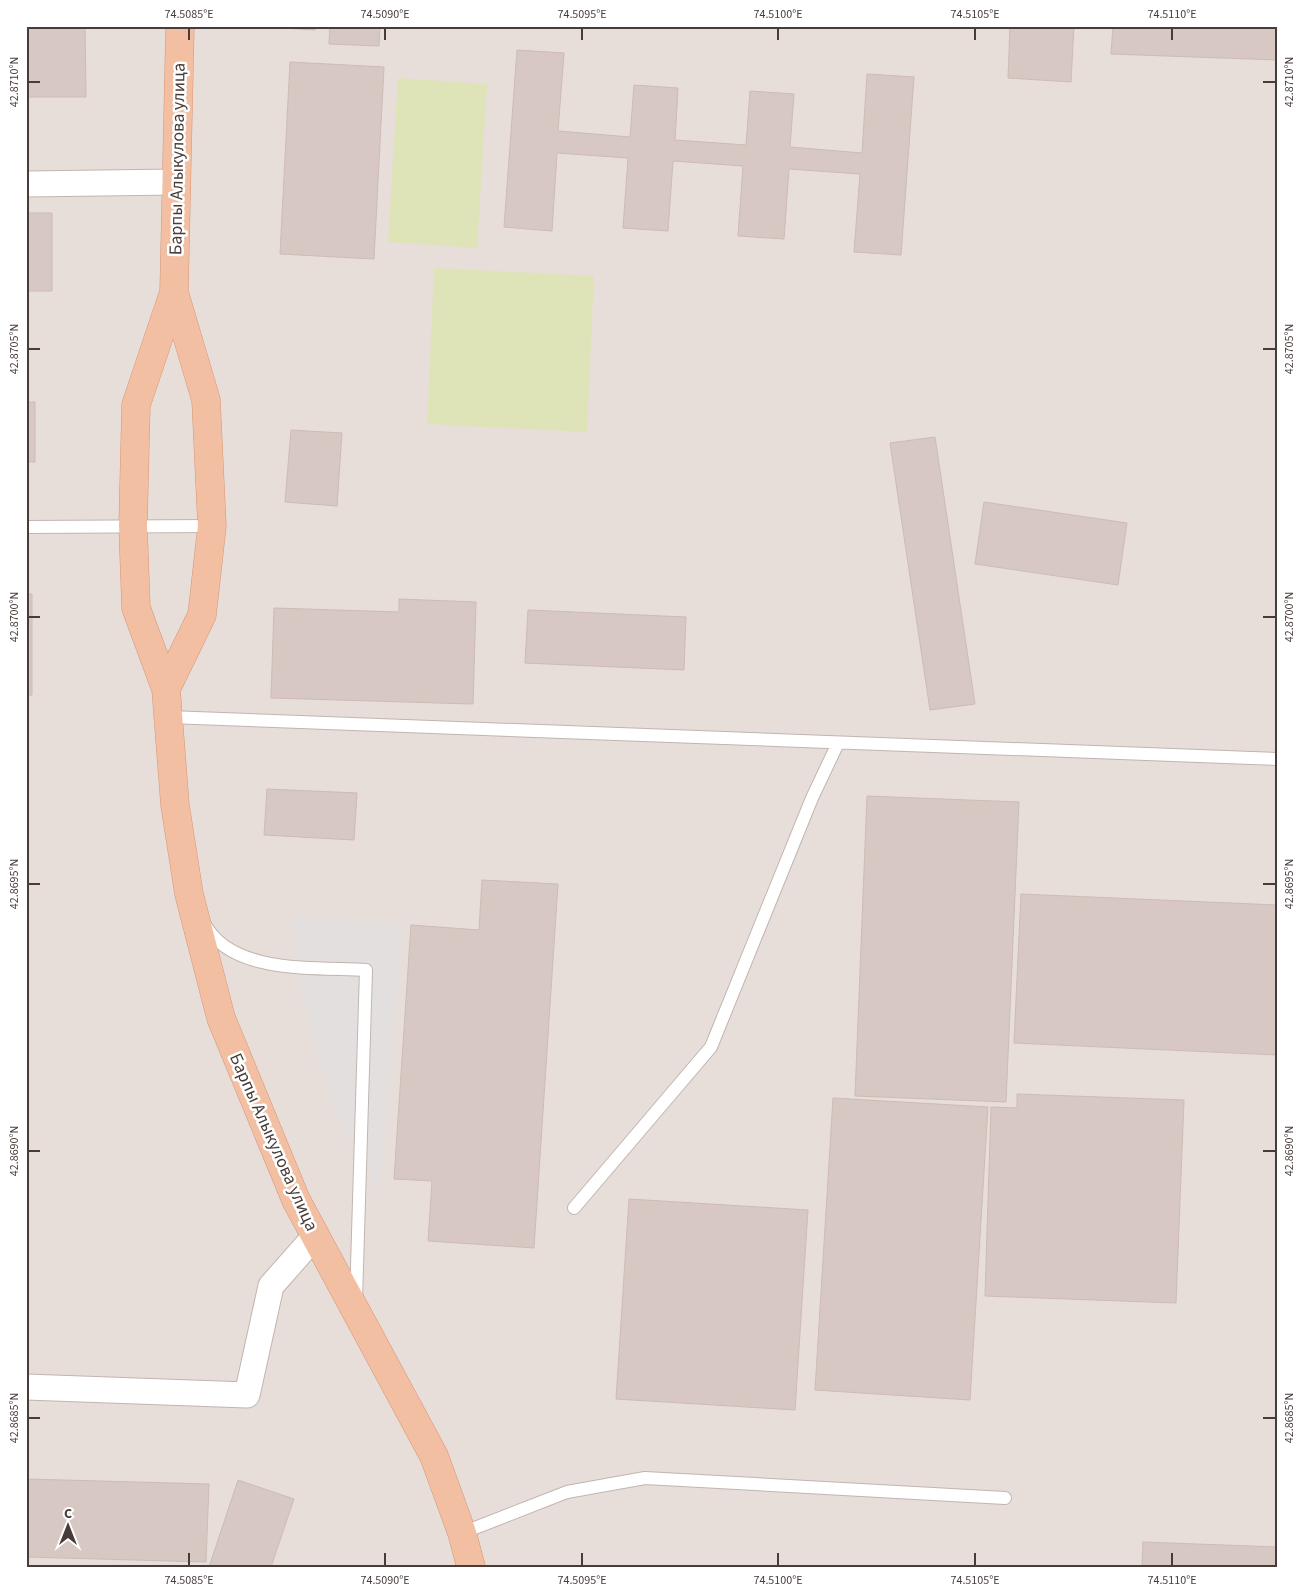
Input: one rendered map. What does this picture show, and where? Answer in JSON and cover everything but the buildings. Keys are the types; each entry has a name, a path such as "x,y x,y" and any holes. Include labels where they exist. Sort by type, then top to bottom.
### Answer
{"main road":[{"name":"Барпы Алыкулова улица","path":"180,26 174,292 136,405 133,526 136,608 166,689 175,805 189,894 221,1018 296,1200 434,1456 462,1533 471,1567"},
{"name":"Барпы Алыкулова улица","path":"166,689 202,615 212,526 206,400 174,292"}],"street":[{"path":"26,184 176,182"},
{"path":"26,1387 246,1395 271,1286 316,1236"}],"lane":[{"path":"26,527 212,526"},
{"path":"168,717 1277,759"},
{"path":"574,1208 711,1047 812,798 838,743"},
{"path":"189,894 207,929 230,951 265,964 366,970 356,1310"},
{"path":"462,1533 567,1492 645,1478 1005,1498"}],"shaded area":[{"path":"26,26 1277,26 1277,1567 26,1567"},
{"path":"291,916 403,924 380,1190 349,1138 330,1098 317,1056 298,977"}],"green space":[{"path":"398,78 487,84 477,248 388,242"},
{"path":"434,268 594,276 587,432 427,424"}]}
